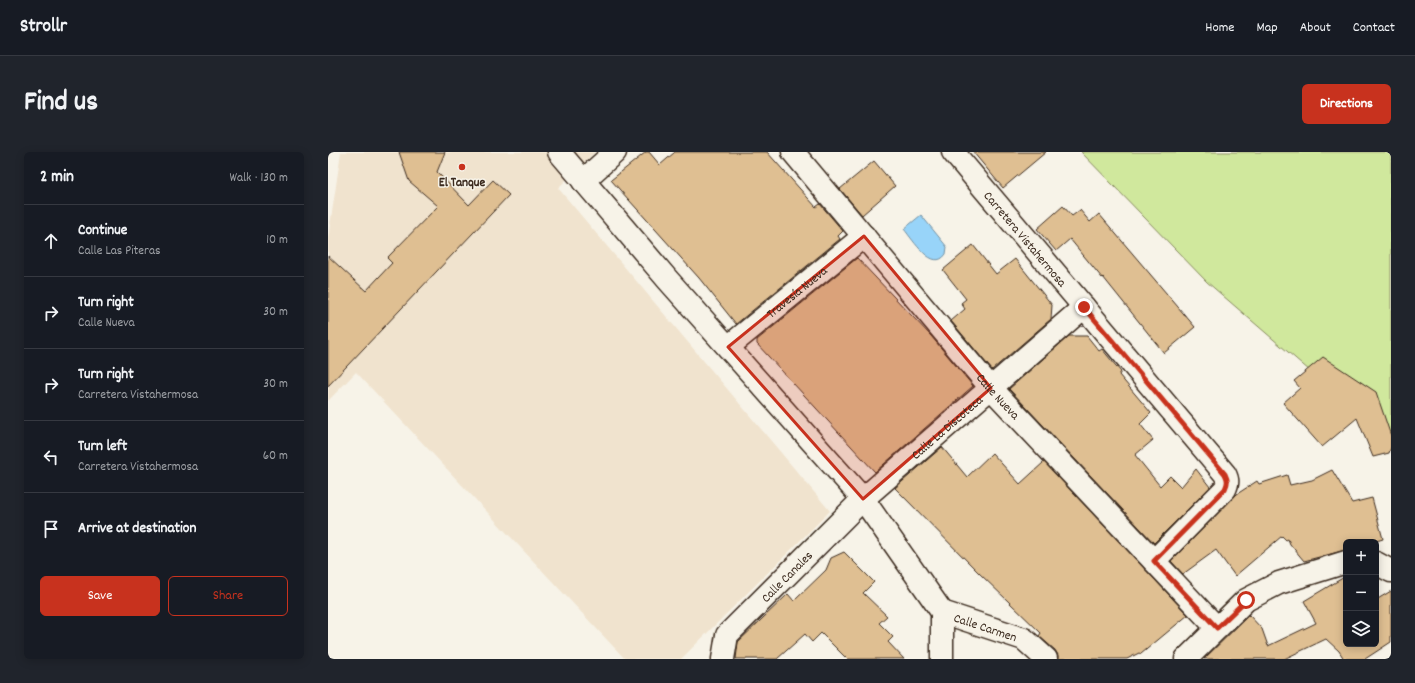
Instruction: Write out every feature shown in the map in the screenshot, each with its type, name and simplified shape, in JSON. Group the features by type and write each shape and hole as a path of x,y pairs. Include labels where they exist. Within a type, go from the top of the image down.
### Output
{"street":[{"path":"559,152 863,500 942,612 942,659"},
{"path":"583,181 616,152"},
{"name":"Calle Nueva","path":"793,152 991,388 1217,628"},
{"name":"Carretera Vistahermosa","path":"953,152 1228,479 1228,484 1225,489 1154,561"},
{"name":"Travesía Nueva","path":"728,347 864,236"},
{"name":"Calle La Discoteca","path":"863,500 1084,307"},
{"name":"Calle Canales","path":"723,659 727,635 863,500"},
{"path":"1186,659 1246,600 1279,583 1343,563"},
{"path":"1379,565 1391,572"},
{"name":"Calle Carmen","path":"942,612 1024,639 1046,659"}],"highlighted area":[{"path":"864,236 991,388 863,499 728,347"}],"shaded area":[{"path":"341,152 595,152 558,188 830,511 681,659 625,659 356,372 328,401 328,239"}],"green space":[{"path":"1081,152 1391,152 1391,441 1207,282"}],"water":[{"path":"921,215 947,247 946,254 941,259 935,260 924,253 904,229"}],"building":[{"path":"399,152 445,152 437,172 469,205 493,180 509,195 328,386 328,256 366,291 392,263 387,258 438,206 409,181"},
{"path":"646,152 649,152 660,165 675,152 767,152 816,207 820,204 843,231 838,236 840,239 736,324 699,278 611,180"},
{"path":"973,152 1046,152 1003,188"},
{"path":"874,161 895,186 862,215 840,189"},
{"path":"1063,206 1072,216 1080,210 1090,222 1099,214 1195,327 1164,353 1103,277 1102,278 1070,239 1056,251 1037,229"},
{"path":"973,245 996,274 1015,259 1052,305 1051,319 992,370 951,321 965,309 961,303 966,299 943,270"},
{"path":"857,258 931,336 973,386 875,472 757,344 757,340"},
{"path":"1069,336 1087,336 1099,351 1102,349 1121,372 1119,375 1151,413 1140,424 1153,440 1135,455 1160,486 1170,476 1181,487 1196,469 1210,487 1154,543 1009,389"},
{"path":"1323,357 1376,392 1391,436 1391,447 1389,453 1373,457 1357,418 1322,447 1283,403 1300,388 1294,381"},
{"path":"942,447 967,477 992,453 1020,484 1044,462 1188,615 1141,654 1139,653 1127,659 1058,659 1058,655 1055,650 1039,636 1041,633 895,488"},
{"path":"1332,470 1352,503 1372,498 1383,539 1379,540 1343,539 1343,551 1304,561 1290,544 1288,539 1286,540 1282,536 1235,576 1216,550 1183,574 1171,561 1237,494 1257,481 1259,484 1287,475 1290,485 1312,480"},
{"path":"844,552 874,582 863,593 887,616 879,623 893,637 888,642 904,659 847,659 821,633 812,642 805,634 777,659 736,659 738,642 788,594 794,601 826,570 831,558"},
{"path":"1343,578 1343,647 1379,647 1379,598 1391,591 1391,642 1365,659 1344,659 1339,651 1326,639 1284,659 1204,659 1249,615 1262,629 1268,646 1316,623 1304,601"}],"place":[{"name":"El Tanque","path":"462,167"}],"route":[{"path":"1084,307 1228,479 1228,484 1225,489 1154,561 1217,628 1246,600"}]}
